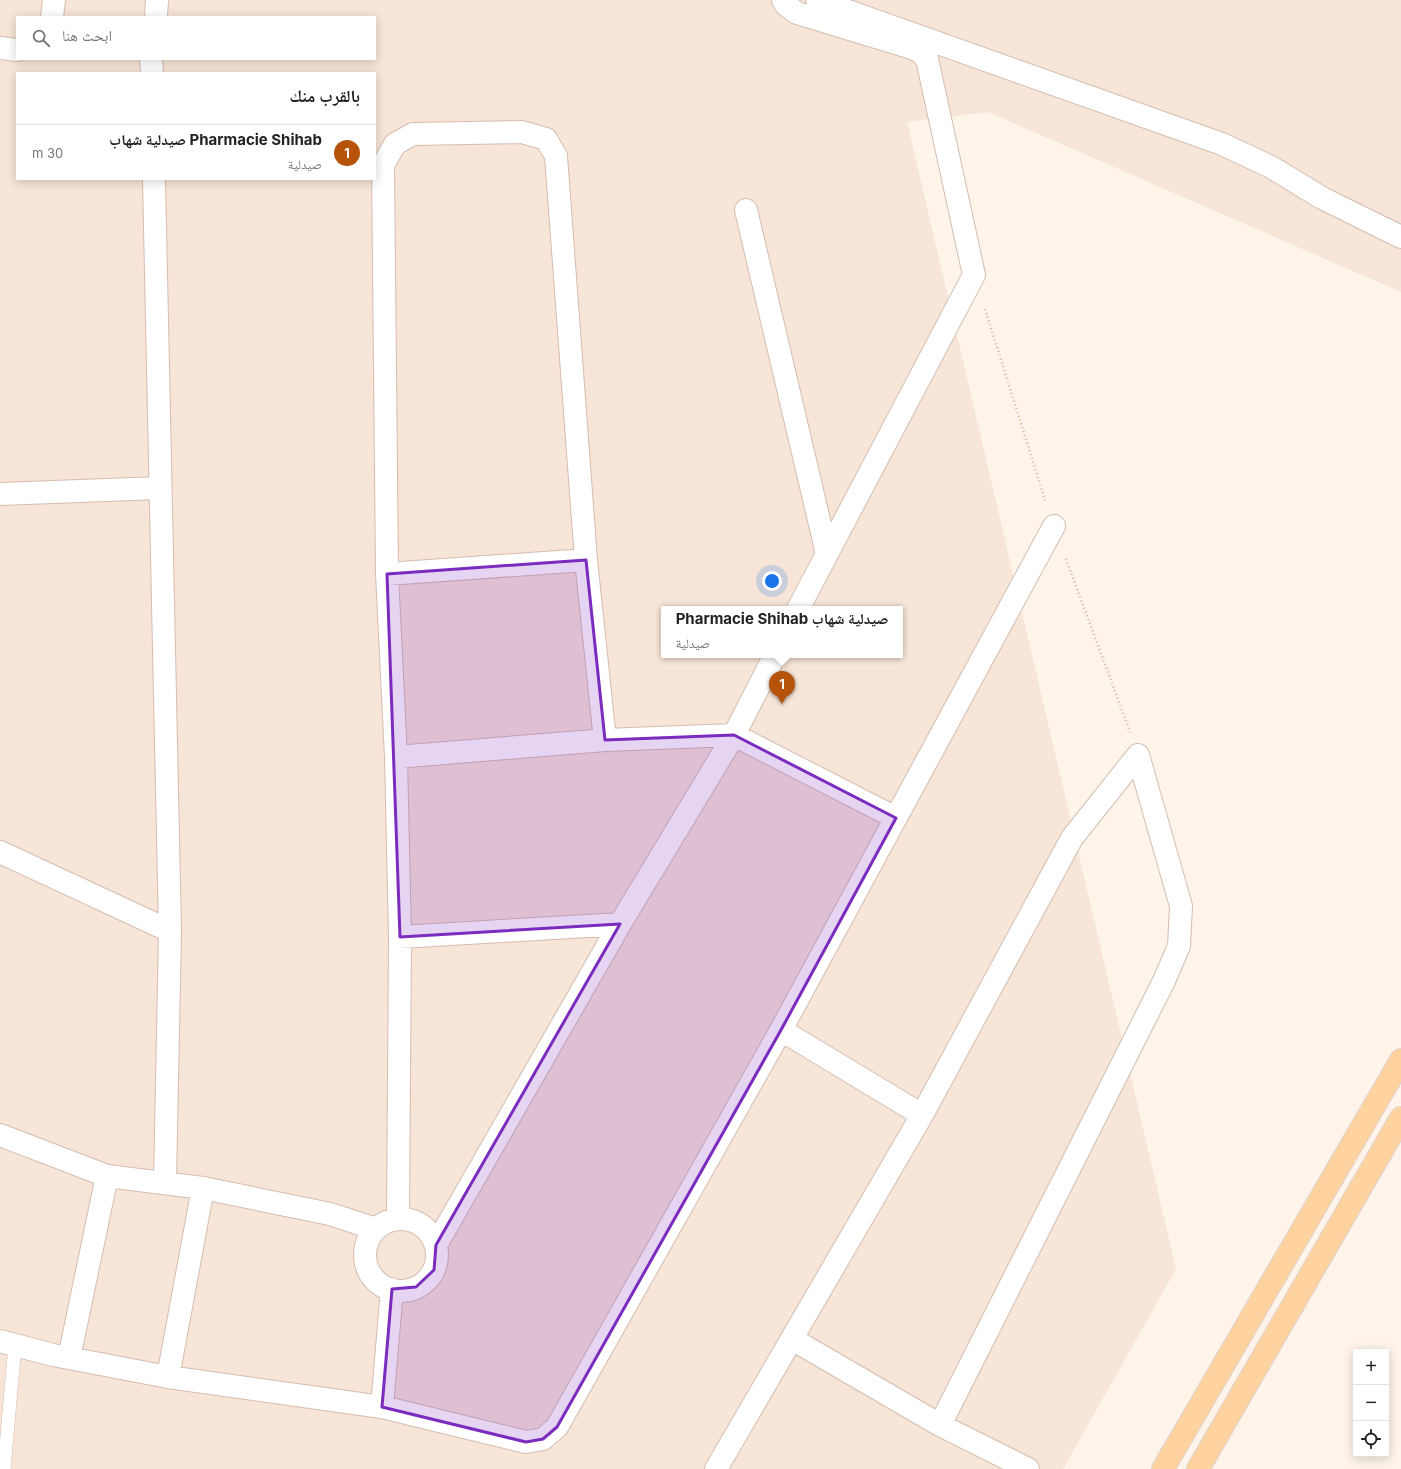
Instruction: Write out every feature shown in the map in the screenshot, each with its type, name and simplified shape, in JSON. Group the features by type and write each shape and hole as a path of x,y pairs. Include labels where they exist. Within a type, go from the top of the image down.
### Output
{"main road":[{"path":"1163,1469 1401,1060"},
{"path":"1198,1469 1401,1118"}],"street":[{"path":"52,16 54,0"},
{"path":"156,16 157,0"},
{"path":"783,0 786,6 797,13 912,48 920,52 927,59 974,274 800,606"},
{"path":"817,0 1222,144 1271,167 1322,198 1401,237"},
{"path":"0,48 16,50"},
{"path":"151,60 152,72"},
{"path":"398,1219 400,937 396,757 387,574 383,166 395,144 413,134 522,132 546,139 556,156 586,560 605,740"},
{"path":"154,180 170,931 165,1183"},
{"path":"746,210 827,554"},
{"path":"0,494 160,488"},
{"path":"8,1343 69,1358 168,1377 382,1407 526,1442 543,1439 558,1427 781,1030 1054,526"},
{"path":"387,574 586,560"},
{"path":"436,1245 620,924 734,735 773,658"},
{"path":"396,757 605,740 734,735 896,818"},
{"path":"716,1469 922,1115 1072,838 1138,755"},
{"path":"940,1425 1160,988 1179,946 1181,906 1138,755"},
{"path":"0,852 170,931"},
{"path":"400,937 620,924"},
{"path":"781,1030 922,1115"},
{"path":"0,1135 107,1176 203,1188 330,1214 376,1229"},
{"path":"69,1358 107,1176"},
{"path":"168,1377 203,1188"},
{"path":"398,1219 410,1220 421,1225 430,1234 436,1245 437,1257 434,1270 426,1280 416,1287 404,1290 392,1289 380,1284 372,1276 366,1264 365,1252 368,1240 376,1229 386,1222 398,1219"},
{"path":"382,1407 392,1289"},
{"path":"792,1339 940,1425 1028,1469"}],"lane":[{"path":"4,1469 8,1343"}],"path":[{"path":"974,274 1054,526 1138,755"}],"highlighted area":[{"path":"586,560 605,740 734,735 896,818 781,1030 557,1427 543,1439 526,1442 382,1407 392,1289 416,1287 434,1270 436,1245 620,924 400,937 387,574"}],"shaded area":[{"path":"0,0 1401,0 1401,292 988,112 907,122 1176,1269 1063,1469 0,1469"}],"place":[{"name":"Pharmacie Shihab صيدلية شهاب","path":"782,704"}]}
